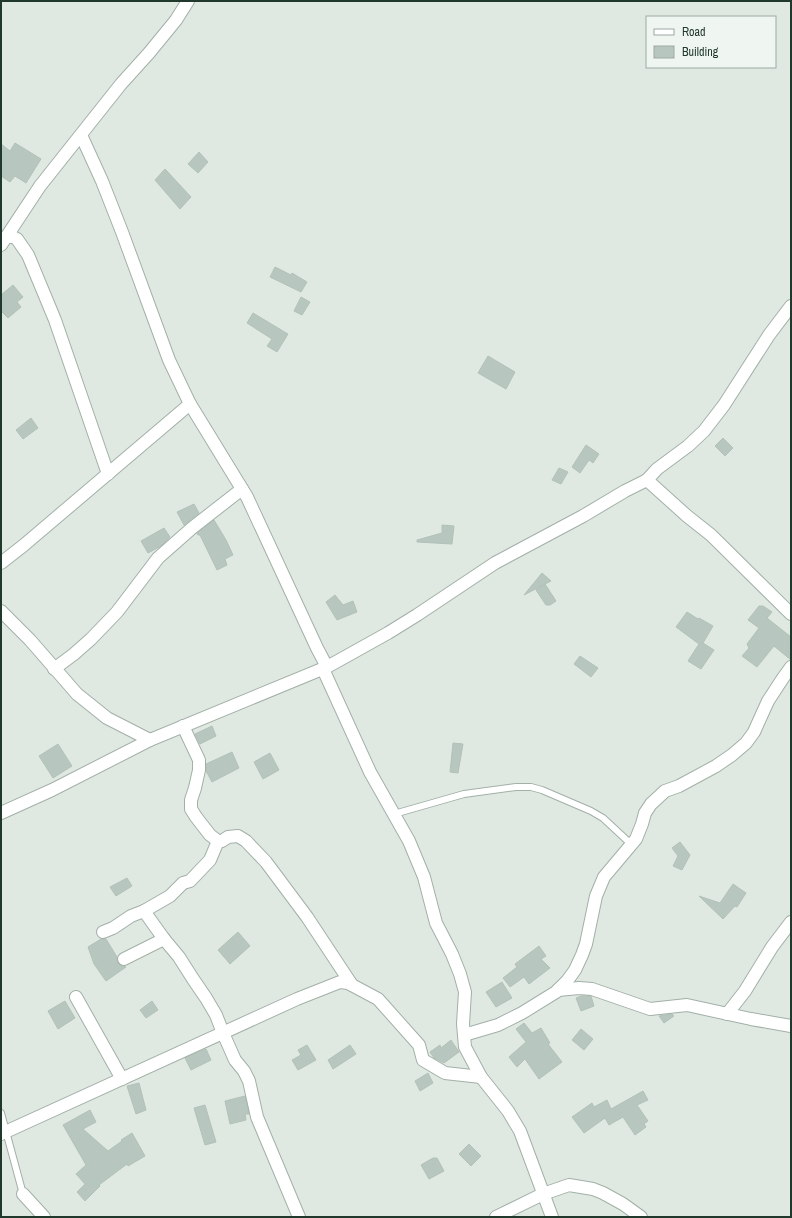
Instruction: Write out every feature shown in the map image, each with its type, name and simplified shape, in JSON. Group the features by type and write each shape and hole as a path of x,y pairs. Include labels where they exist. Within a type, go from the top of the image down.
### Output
{"street":[{"path":"4,241 40,186 120,84 149,53 176,20 188,1"},
{"path":"81,135 102,181 169,360 190,404 247,497 317,648 370,772 409,841 424,876 436,923 452,954 465,992 463,1024 465,1047 481,1077 508,1111 520,1131 552,1217"},
{"path":"4,241 13,237 17,239 28,255 55,320 108,474"},
{"path":"1,813 52,790 150,740 325,668 417,615 494,563 647,480 657,469 688,446 704,431 724,405 768,335 791,306"},
{"path":"1,563 190,404"},
{"path":"647,480 711,536 791,614"},
{"path":"54,668 74,654 91,639 117,612 158,558 192,528 242,489"},
{"path":"1,611 30,640 77,694 107,718 150,740"},
{"path":"464,1035 498,1025 522,1013 558,990 567,981 575,970 582,956 596,896 604,877 636,839 651,804 666,791 679,786 716,766 746,743 754,732 768,701 791,667"},
{"path":"183,726 199,760 196,788 191,800 191,809 196,817 210,835 218,841 222,841 228,837 238,836 246,841 266,862 307,916 352,985"},
{"path":"103,932 113,928 131,916 144,911 170,896 183,883 190,881 210,860 218,841"},
{"path":"144,911 179,957 216,1015 235,1060 244,1071 249,1081 257,1117 299,1217"},
{"path":"727,1014 745,991 772,947 791,922"},
{"path":"124,959 164,939"},
{"path":"4,1132 314,992 340,982 348,983 378,999 419,1045 423,1060 445,1073 481,1077"},
{"path":"558,990 579,988 592,990 650,1009 687,1005 791,1026"},
{"path":"76,997 122,1079"},
{"path":"496,1217 543,1194 569,1185 593,1189 623,1204 641,1217"},
{"path":"23,1194 44,1217"}],"lane":[{"path":"394,814 464,794 531,787 542,790 592,811 603,818 631,844"},
{"path":"1,1113 4,1132 23,1194"}],"building":[{"path":"15,143 41,159 26,183 15,176 10,182 1,176 1,144 10,151"},
{"path":"199,152 208,162 198,173 188,164"},
{"path":"165,169 191,197 180,209 155,180"},
{"path":"275,267 291,275 292,273 307,282 301,292 270,277"},
{"path":"13,285 23,297 17,302 21,307 8,318 1,311 1,295"},
{"path":"301,297 310,302 302,315 294,311"},
{"path":"253,313 288,334 277,352 267,346 272,339 247,323"},
{"path":"488,356 515,372 506,389 478,373"},
{"path":"31,418 38,428 23,439 16,430"},
{"path":"723,438 733,448 725,456 715,446"},
{"path":"586,445 599,454 593,463 589,460 580,473 572,467"},
{"path":"559,468 568,472 561,484 552,480"},
{"path":"194,504 199,513 184,525 177,512"},
{"path":"214,520 233,555 225,559 227,565 217,570 200,535 197,533"},
{"path":"442,525 454,526 452,544 417,542 417,540 442,533"},
{"path":"164,528 170,537 161,546 148,553 141,541"},
{"path":"542,573 551,581 524,595"},
{"path":"545,584 556,601 550,605 546,605 536,590"},
{"path":"335,595 343,605 353,601 357,612 337,620 326,602"},
{"path":"759,606 763,606 772,612 767,618 791,637 791,660 774,646 757,667 742,656 749,648 747,644 759,628 748,620"},
{"path":"687,612 713,626 703,643 714,650 701,669 688,661 699,644 676,627"},
{"path":"580,656 598,668 591,677 574,664"},
{"path":"212,726 216,736 200,744 195,734"},
{"path":"453,743 463,744 458,773 450,772"},
{"path":"58,744 72,766 53,778 39,756"},
{"path":"232,752 239,768 212,782 206,771 206,764"},
{"path":"270,753 279,770 263,779 254,762"},
{"path":"680,842 690,855 682,870 673,866 678,856 672,848"},
{"path":"127,878 132,886 116,896 110,887"},
{"path":"733,884 746,893 737,907 735,906 723,919 699,896 720,903"},
{"path":"238,932 250,946 230,964 218,950"},
{"path":"101,939 106,939 117,957 118,963 126,967 106,981 94,964 88,947"},
{"path":"539,946 546,956 541,959 550,968 529,984 524,977 510,987 503,978 517,967 515,964"},
{"path":"502,982 512,998 496,1007 486,992"},
{"path":"581,996 591,996 594,1006 581,1011 576,998"},
{"path":"65,1001 75,1018 58,1029 48,1011"},
{"path":"152,1001 158,1010 146,1018 140,1010"},
{"path":"672,1014 674,1016 664,1023 659,1016"},
{"path":"524,1023 532,1033 541,1028 550,1043 548,1044 562,1062 539,1079 525,1059 517,1067 509,1057 526,1042 516,1029"},
{"path":"581,1029 593,1039 584,1050 572,1040"},
{"path":"451,1040 459,1052 444,1063 434,1058 430,1052 440,1045 441,1048"},
{"path":"307,1045 316,1060 298,1070 292,1060 301,1055 298,1050"},
{"path":"350,1045 356,1054 333,1069 328,1060"},
{"path":"206,1049 211,1060 191,1070 185,1058"},
{"path":"428,1073 433,1083 420,1091 415,1081"},
{"path":"139,1083 146,1110 136,1114 127,1086"},
{"path":"643,1091 648,1100 637,1105 648,1121 644,1124 646,1127 635,1135 623,1117 609,1125 605,1118 584,1133 572,1117 592,1103 594,1107 607,1100 611,1109"},
{"path":"245,1096 249,1114 245,1114 246,1120 230,1124 225,1101"},
{"path":"205,1105 216,1142 205,1145 194,1108"},
{"path":"90,1110 96,1122 83,1129 108,1151 132,1133 145,1156 128,1166 127,1164 99,1185 100,1186 85,1201 77,1192 85,1184 76,1174 86,1165 63,1125"},
{"path":"469,1144 481,1156 471,1166 459,1154"},
{"path":"433,1158 437,1158 444,1171 429,1179 421,1165"}]}
